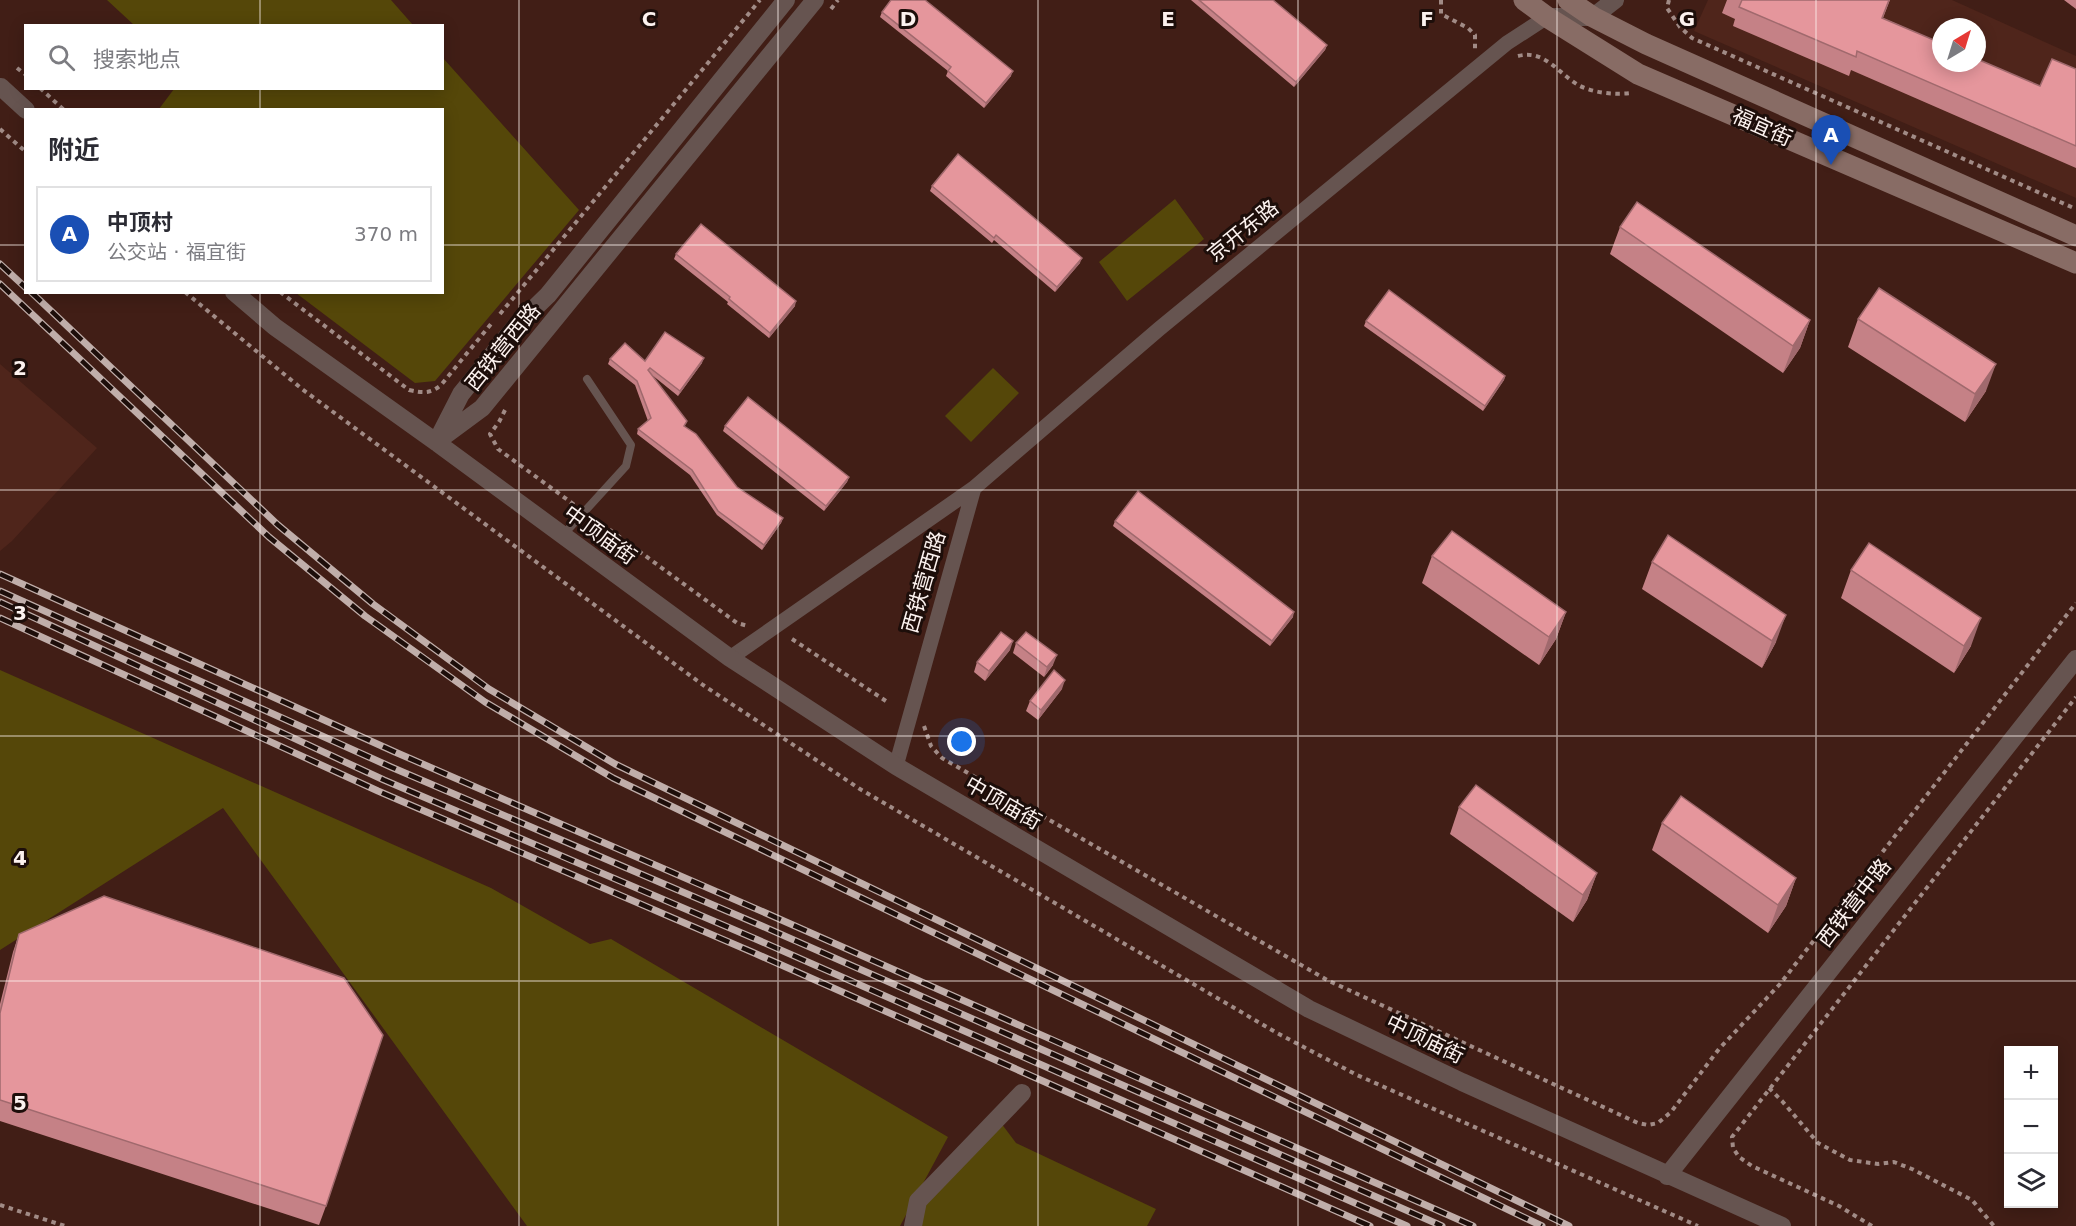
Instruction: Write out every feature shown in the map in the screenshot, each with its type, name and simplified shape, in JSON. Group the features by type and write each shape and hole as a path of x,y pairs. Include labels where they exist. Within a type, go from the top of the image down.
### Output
{"main road":[{"name":"福宜街","path":"1524,0 1638,74 2076,263"},
{"name":"福宜街","path":"1566,0 1593,17 1656,49 2076,236"}],"street":[{"name":"西铁营西路","path":"436,442 461,394 515,327 548,295 786,0"},
{"name":"京开东路","path":"974,489 1158,329 1507,43 1547,17 1566,0"},
{"path":"1547,17 1593,17 1615,0"},
{"name":"西铁营西路","path":"436,442 482,408 823,5"},
{"path":"1,87 24,108"},
{"name":"中顶庙街","path":"236,294 275,327 730,658 896,766 1309,1009 1462,1082 1782,1226"},
{"name":"西铁营西路","path":"730,658 974,489"},
{"name":"西铁营西路","path":"896,766 974,489"},
{"name":"西铁营中路","path":"1667,1176 2076,659"},
{"path":"913,1226 918,1201 1022,1093"}],"lane":[{"path":"563,536 626,466 631,445 587,379"}],"path":[{"path":"283,294 409,390 432,392 449,376 760,0"},
{"path":"823,5 838,0"},
{"path":"1441,0 1441,14 1468,28 1475,35 1473,56"},
{"path":"1669,0 1667,8 1680,27 1692,38 2076,208"},
{"path":"1516,57 1538,56 1580,86 1614,95 1634,93"},
{"path":"17,68 24,73"},
{"path":"42,90 62,108"},
{"path":"0,129 24,150"},
{"path":"506,407 500,422 490,434 498,449 737,622 748,626 758,624"},
{"path":"924,724 931,746 942,758 1327,980 1628,1118 1648,1125 1658,1123 1671,1112 1719,1049 1780,984 2076,603"},
{"path":"792,639 889,703"},
{"path":"1872,1226 1839,1206 1752,1166 1739,1157 1733,1148 1732,1137 2076,697"},
{"path":"1769,1088 1818,1143 1850,1160 1878,1164 1894,1162 1912,1169 1972,1200 1994,1226"},
{"path":"0,1205 65,1226"}],"shaded area":[{"path":"107,0 391,0 412,24 133,24"},
{"path":"1708,0 1952,0 2076,56 2076,198 1694,31"},
{"path":"444,59 579,210 435,381 415,383 297,294 444,294 444,108 160,108 173,90 444,90"},
{"path":"1175,199 1204,239 1127,301 1099,262"},
{"path":"0,364 97,448 12,541 0,551"},
{"path":"993,368 1019,393 971,442 945,416"},
{"path":"0,670 491,888 590,944 611,939 948,1137 900,1226 527,1226 223,808 0,950"},
{"path":"1001,1123 1016,1143 1156,1209 1147,1226 919,1226 925,1202"}],"building":[{"path":"891,0 925,0 1013,71 986,103 948,71 951,67 882,12"},
{"path":"1199,0 1273,0 1327,45 1296,82"},
{"path":"1742,0 1889,0 1882,18 1932,39 1932,72 1986,72 1986,63 2040,86 2052,59 2076,69 2076,146 1857,51 1856,57 1739,7"},
{"path":"958,154 1082,258 1057,287 996,235 994,238 932,186"},
{"path":"1637,202 1810,320 1793,346 1620,227"},
{"path":"701,224 796,301 770,333 729,299 730,297 676,254"},
{"path":"1879,288 1996,364 1975,394 1858,319"},
{"path":"1389,290 1505,376 1485,406 1366,321"},
{"path":"665,332 704,358 680,391 650,368 648,370 687,421 684,426 696,434 737,487 783,518 764,545 718,511 692,470 638,429 651,418 637,381 610,359 625,343 645,361"},
{"path":"748,397 849,477 826,506 725,426"},
{"path":"1138,491 1294,612 1272,641 1115,521"},
{"path":"1452,531 1566,612 1549,637 1432,556"},
{"path":"1668,535 1786,615 1772,641 1652,562"},
{"path":"1869,543 1981,618 1964,646 1851,570"},
{"path":"1001,632 1013,641 989,671 977,662"},
{"path":"1026,632 1057,655 1047,667 1016,643"},
{"path":"1054,670 1065,680 1041,710 1030,701"},
{"path":"1476,785 1597,873 1583,895 1459,807"},
{"path":"1681,796 1796,878 1778,905 1662,823"},
{"path":"104,896 344,978 383,1035 326,1206 0,1100 0,1013 19,934"}],"railway":[{"path":"0,264 24,286"},
{"path":"0,284 269,537 365,616 485,702 613,778 1542,1226"},
{"path":"33,294 278,525 373,604 489,689 615,764 1569,1226"},
{"path":"0,574 395,752 768,914 1473,1226"},
{"path":"0,591 391,767 762,926 1442,1226"},
{"path":"0,602 384,780 758,940 1407,1226"},
{"path":"0,618 378,791 752,952 1370,1226"}],"place":[{"name":"中顶村","path":"1831,165"}]}
